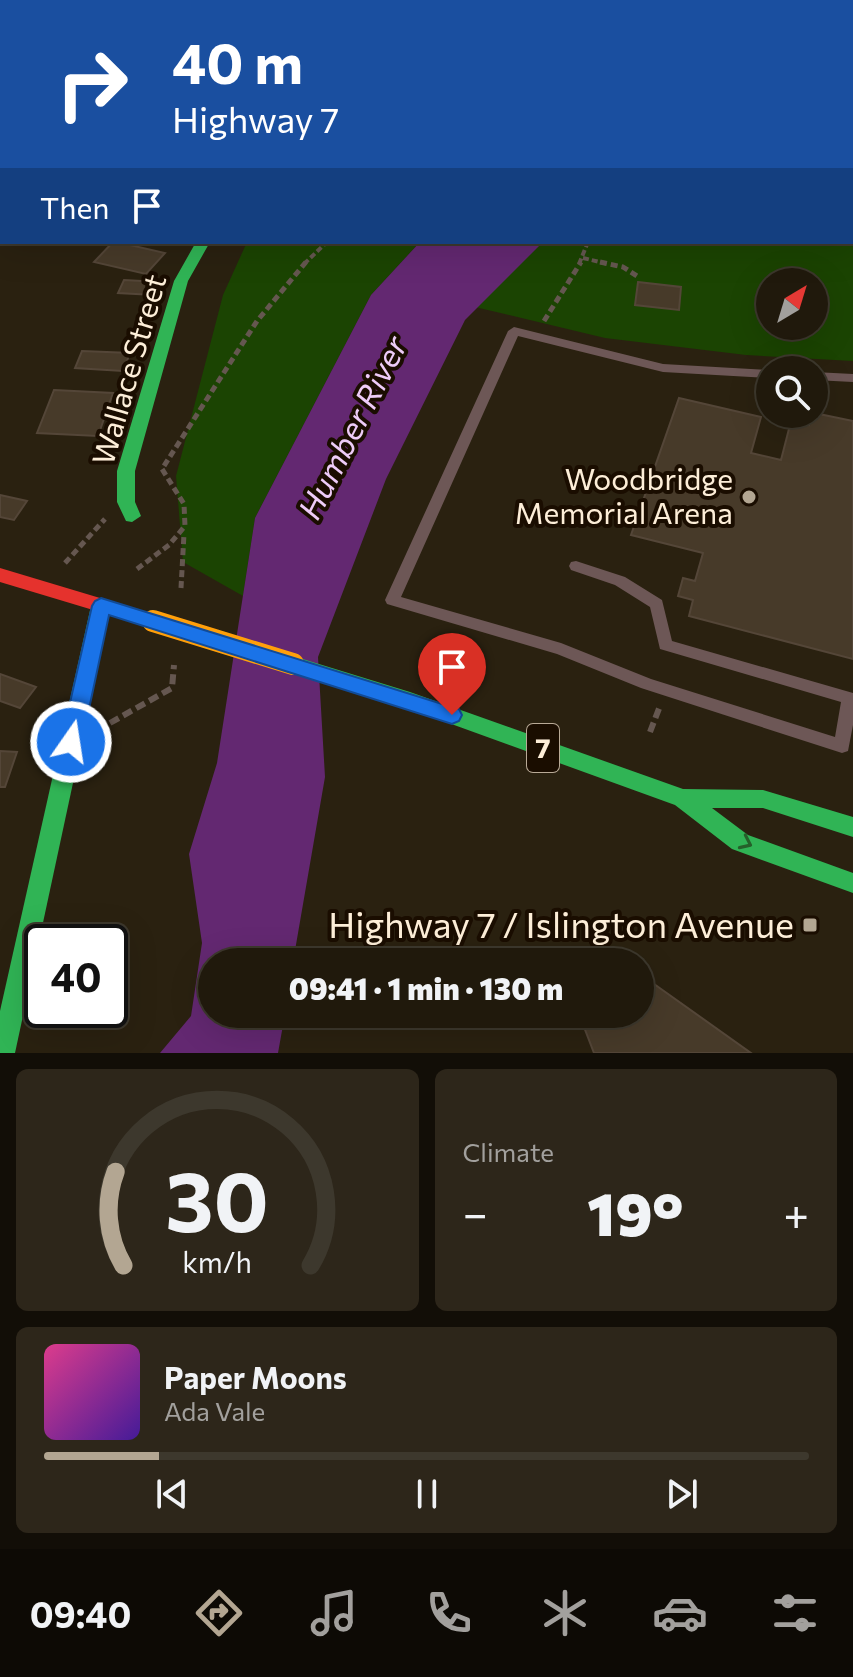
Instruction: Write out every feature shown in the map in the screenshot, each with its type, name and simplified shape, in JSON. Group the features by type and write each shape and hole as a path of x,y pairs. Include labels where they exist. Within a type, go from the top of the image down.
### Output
{"main road":[{"name":"Wallace Street","path":"129,509 126,471 181,281 202,244"},
{"name":"7","path":"0,575 403,698 683,798 740,842 853,883"},
{"path":"3,1053 101,606"},
{"name":"7","path":"683,798 763,799 853,827"}],"lane":[{"path":"576,566 620,581 657,604 665,645 849,698 842,746 666,690 561,649 392,600 514,331 663,368 756,373"},
{"path":"828,377 853,378"}],"path":[{"path":"137,569 184,533 188,520 183,497 162,469 193,426 227,365 282,290 325,244"},
{"path":"543,323 583,258 587,244"},
{"path":"583,258 615,264 640,278"},
{"path":"65,563 95,527 129,509"},
{"path":"650,732 666,690"}],"green space":[{"path":"246,244 418,244 371,295 255,518 243,596 183,562 176,476 223,295"},
{"path":"541,244 853,244 853,361 828,360 828,356 746,355 605,338 475,307"}],"water":[{"name":"Humber River","path":"418,244 541,244 465,320 386,479 318,657 325,777 295,948 201,948 189,854 217,763 255,518 371,295"},
{"path":"198,970 198,1028 282,1028 278,1053 160,1053 191,1016"}],"building":[{"path":"111,244 126,244 165,253 146,274 94,262"},
{"path":"124,280 159,282 154,295 118,293"},
{"path":"638,282 681,287 679,310 635,305"},
{"path":"82,351 130,353 123,371 75,368"},
{"path":"54,390 113,393 98,436 37,433"},
{"name":"Woodbridge Memorial Arena","path":"679,398 756,416 758,428 751,453 781,460 789,428 828,428 828,416 853,421 853,659 689,616 693,600 678,596 683,578 695,581 703,553 631,535"},
{"path":"0,495 27,501 14,520 0,517"},
{"path":"0,674 36,687 20,708 0,701"},
{"path":"0,751 17,752 5,787 0,787"},
{"path":"654,984 751,1053 594,1053 584,1028 654,1028"}],"traffic: fast":[{"path":"132,516 126,502 126,471 181,281 202,244"},
{"path":"3,1053 101,606"},
{"path":"293,664 403,698 683,798 740,842 853,883"},
{"path":"683,798 763,799 853,827"}],"traffic: jam":[{"path":"0,575 153,621"}],"traffic: slow":[{"path":"153,621 293,664"}],"place":[{"name":"Woodbridge Memorial Arena","path":"749,497"},
{"name":"Highway 7 / Islington Avenue","path":"810,925"}],"route":[{"path":"71,742 101,606 452,715"}]}
